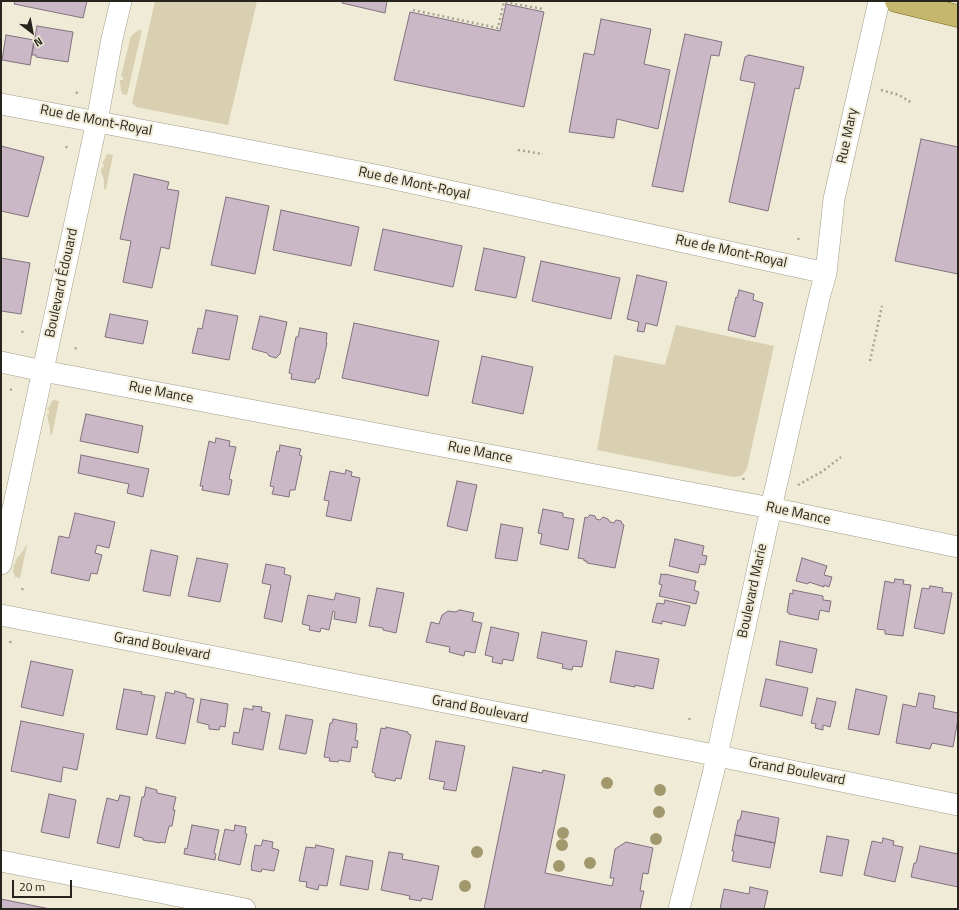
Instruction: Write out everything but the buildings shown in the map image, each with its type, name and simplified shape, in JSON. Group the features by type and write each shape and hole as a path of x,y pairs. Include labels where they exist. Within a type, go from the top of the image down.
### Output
{"main road":[{"path":"896,1 958,16"}],"street":[{"name":"Boulevard Édouard","path":"1,564 97,121 112,39 121,1"},
{"name":"Rue Mary","path":"826,273 834,199 879,1"},
{"name":"Rue de Mont-Royal","path":"1,104 97,121 385,177 826,273"},
{"name":"Boulevard Marie","path":"679,909 717,756 771,508 826,273"},
{"name":"Rue Mance","path":"1,362 771,508 958,547"},
{"name":"Grand Boulevard","path":"1,615 958,804"},
{"path":"1,861 245,909"}],"path":[{"path":"413,10 498,28 504,2 543,8"},
{"path":"881,90 898,95 912,104"},
{"path":"518,150 543,154"},
{"path":"870,361 882,306"},
{"path":"794,487 824,471 841,457"}],"shaded area":[{"path":"155,1 257,1 228,125 136,107 132,103"},
{"path":"139,30 142,30 127,95 122,94 120,80 123,80 123,77 121,76 130,38"},
{"path":"107,154 113,155 106,189 104,189 104,180 101,171 104,165 102,164"},
{"path":"676,325 774,346 747,468 741,476 733,477 597,450 614,355 665,365"},
{"path":"53,400 59,401 52,435 50,434 47,414 49,414 49,411 47,410"},
{"path":"26,545 20,578 15,577 13,571 15,561"}]}
